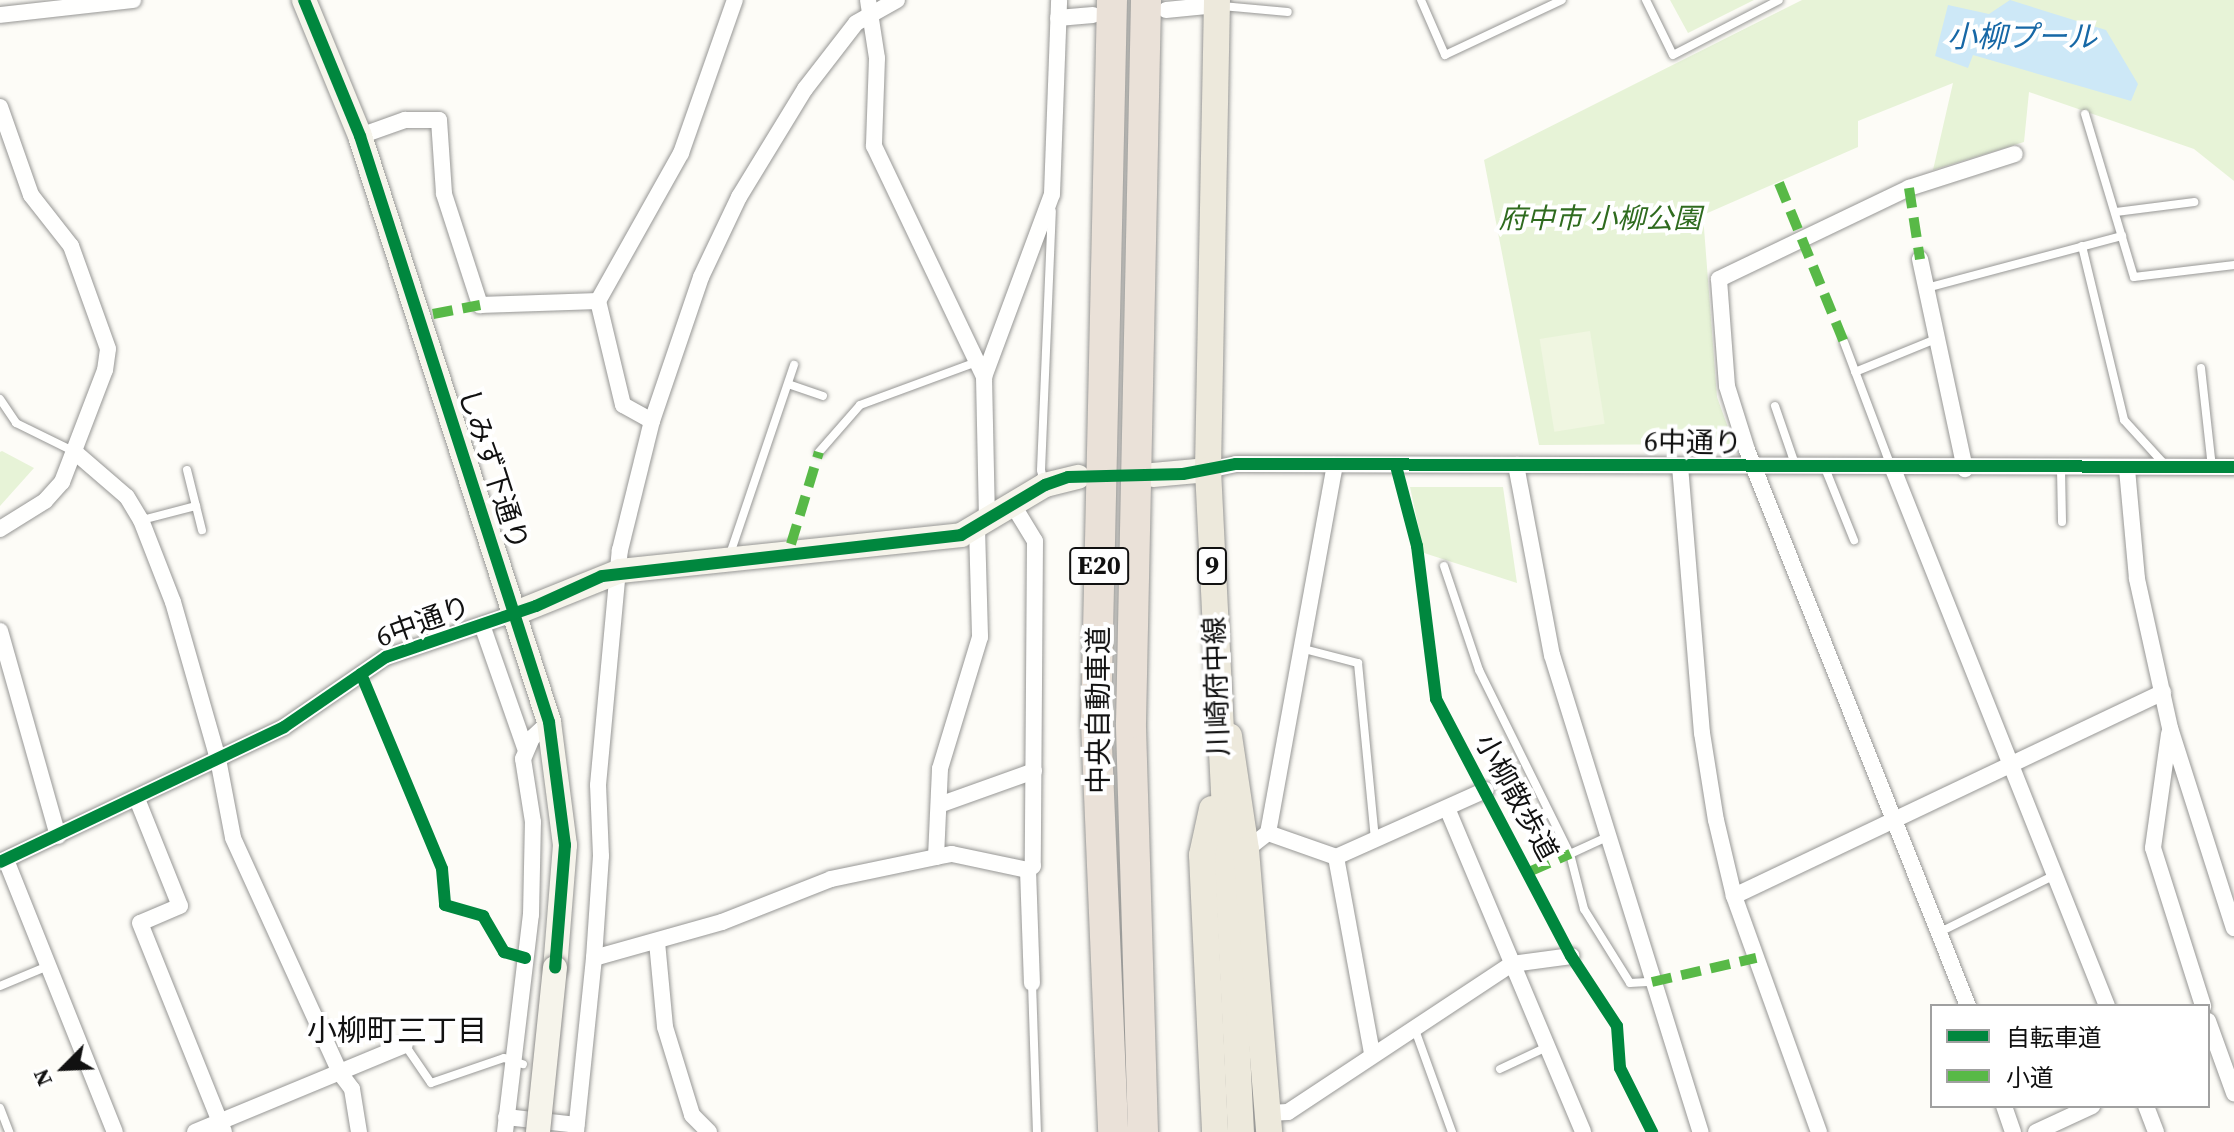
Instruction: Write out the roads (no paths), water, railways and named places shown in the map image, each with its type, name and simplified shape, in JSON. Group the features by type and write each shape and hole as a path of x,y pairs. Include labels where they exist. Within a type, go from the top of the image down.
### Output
{"highway":[{"name":"中央自動車道","path":"1143,1132 1131,723 1156,5"},
{"name":"中央自動車道","path":"1102,8 1096,722 1113,1132"}],"main road":[{"name":"川崎府中線","path":"1217,3 1208,470 1220,779 1241,1132"},
{"path":"1216,690 1237,767 1268,1122"},
{"path":"1215,1132 1202,855 1220,779"}],"street":[{"path":"0,15 133,0"},
{"name":"しみず下通り","path":"304,0 360,136 549,722 565,845 538,1132"},
{"path":"652,421 623,405 598,301 681,153 735,0"},
{"path":"482,625 525,748 533,868 518,1063 506,1125 577,1128 601,856 599,769 620,571 652,421 701,277 739,197 805,89 856,23 870,8 897,0"},
{"path":"936,857 940,769 980,637 980,370 1052,194 1059,0"},
{"path":"1156,5 1217,3"},
{"path":"870,8 877,58 874,146 980,370"},
{"path":"1058,18 1102,8"},
{"path":"0,107 31,195 71,246 108,349 76,453 45,501 0,529"},
{"path":"360,136 405,120 439,120 444,194 480,305 598,301"},
{"path":"1967,1004 1896,818 1753,467 1727,386 1719,279 1909,188 2015,154"},
{"path":"1920,259 1965,469"},
{"path":"76,453 127,497 141,520 173,602 218,759 233,838 340,1073 352,1089 359,1132"},
{"name":"6中通り","path":"1153,475 1236,464 1893,469 2234,467"},
{"path":"1246,850 1268,833 1304,649 1335,465"},
{"path":"1516,465 1552,655 1701,1132"},
{"path":"1680,466 1702,733 1734,896 1819,1132"},
{"path":"1893,469 2106,1004"},
{"path":"2127,469 2137,579 2170,728 2234,928"},
{"name":"6中通り","path":"3,861 284,727 386,657 516,613 620,571 947,537 982,524 1045,485 1078,477"},
{"path":"1013,505 1035,541 1033,866 1028,870"},
{"path":"0,631 58,836"},
{"path":"1734,896 2011,761 2163,692"},
{"path":"525,748 549,722"},
{"path":"2170,728 2153,848 2202,1004"},
{"path":"939,805 1034,771"},
{"path":"1268,833 1336,857 1486,790"},
{"path":"137,799 180,906 140,923 222,1127"},
{"path":"1447,808 1583,1132"},
{"path":"594,958 657,942 831,879 936,857 952,854 1028,870"},
{"path":"1336,857 1372,1054"},
{"path":"3,861 49,966 115,1132"},
{"path":"1028,870 1032,983"},
{"path":"657,942 665,1027 692,1115 709,1132"},
{"path":"1268,1122 1288,1112 1512,964 1571,956"},
{"path":"2210,1027 2234,1093"},
{"path":"195,1132 222,1127 405,1045"},
{"path":"2005,1108 2013,1132"},
{"path":"2036,1132 2088,1108"},
{"path":"2147,1108 2156,1132"}],"lane":[{"path":"1421,0 1445,55 1562,0"},
{"path":"1646,0 1673,55 1779,0"},
{"path":"1217,3 1288,12"},
{"path":"2085,114 2134,277 2234,265"},
{"path":"1045,485 1041,470 1052,194"},
{"path":"2116,212 2194,202"},
{"path":"1926,288 2122,236"},
{"path":"2082,246 2124,420 2168,468"},
{"path":"1855,372 1936,339"},
{"path":"1844,342 1893,469"},
{"path":"727,561 794,365"},
{"path":"2201,368 2212,467"},
{"path":"819,452 860,405 980,370"},
{"path":"788,384 823,396"},
{"path":"0,399 16,423 76,453"},
{"path":"1775,406 1796,468"},
{"path":"1825,468 1854,540"},
{"path":"2061,469 2062,522"},
{"path":"187,470 202,530"},
{"path":"141,520 196,506"},
{"path":"1444,566 1479,670 1570,854 1584,909 1630,983 1652,982"},
{"path":"1304,649 1358,663 1375,839"},
{"path":"1570,854 1607,837"},
{"path":"1940,932 2055,875"},
{"path":"0,986 49,966"},
{"path":"1032,983 1037,1132"},
{"path":"1413,1027 1452,1132"},
{"path":"405,1045 431,1083 504,1058 518,1063"},
{"path":"1500,1069 1547,1047"},
{"path":"0,1108 9,1132"}],"water":[{"name":"小柳プール","path":"2010,0 2106,30 2138,84 2131,101 1973,55 1968,68 1935,56 1948,5 1989,14"}],"district":[{"name":"小柳町三丁目","path":"397,1031"}],"park label":[{"name":"府中市 小柳公園","path":"1600,218"}]}
